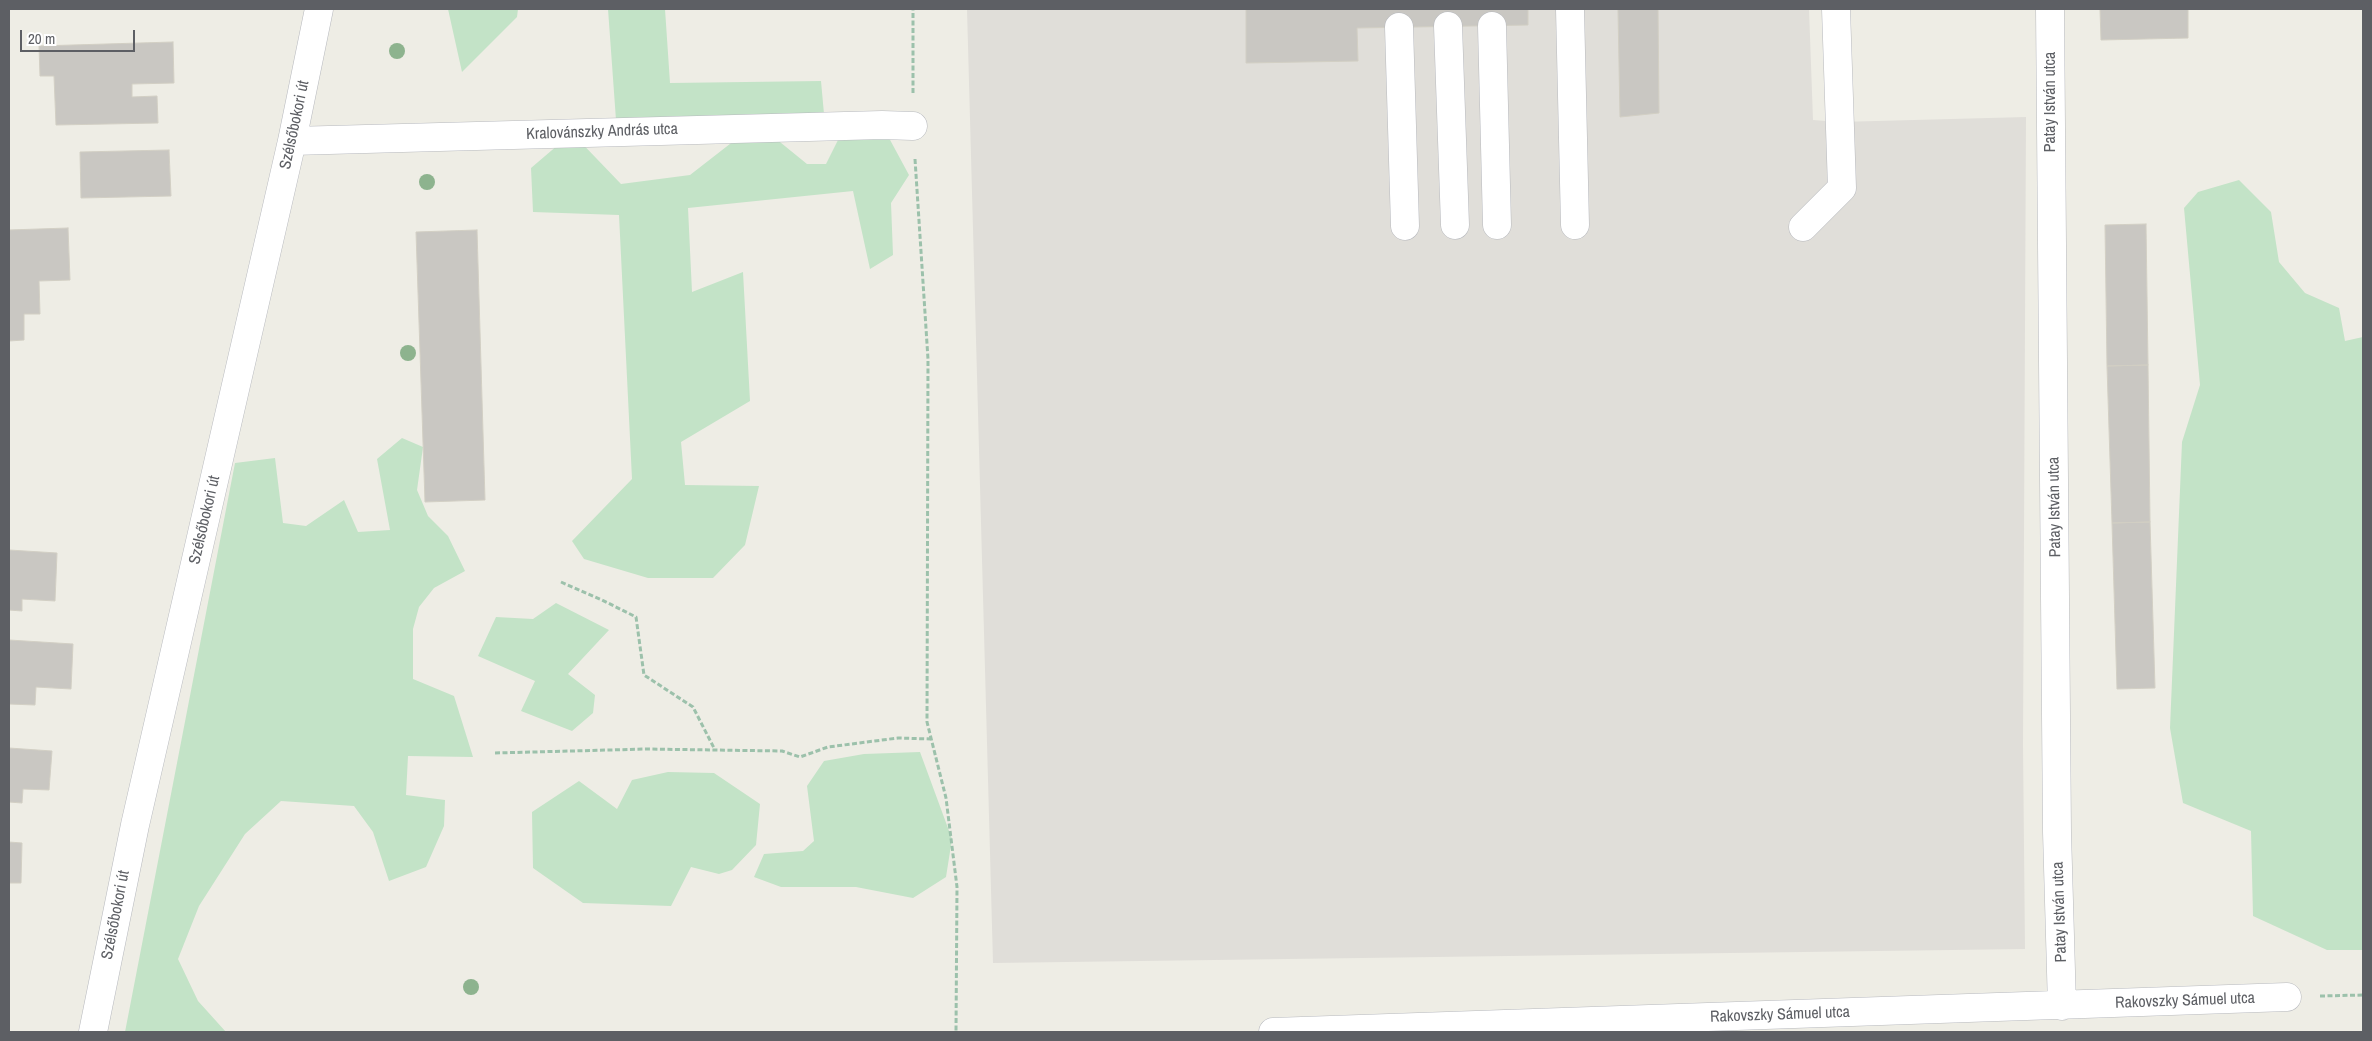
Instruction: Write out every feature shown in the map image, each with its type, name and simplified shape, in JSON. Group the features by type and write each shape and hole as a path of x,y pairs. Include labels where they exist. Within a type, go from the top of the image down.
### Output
{"street":[{"name":"Szélsőbokori út","path":"93,1032 135,825 292,141 319,9"},
{"path":"1570,9 1575,225"},
{"path":"1804,226 1842,188 1836,9"},
{"name":"Patay István utca","path":"2050,9 2058,832 2062,1006"},
{"path":"1448,26 1455,225"},
{"path":"1492,26 1497,225"},
{"path":"1399,27 1405,226"},
{"name":"Kralovánszky András utca","path":"292,141 882,125 913,126"},
{"name":"Rakovszky Sámuel utca","path":"1273,1032 2287,997"}],"path":[{"path":"913,9 913,126 928,359 927,722 946,798 957,887 956,1032"},
{"path":"560,582 602,600 636,618 644,675 693,707 715,750"},
{"path":"495,753 647,749 782,751 800,757 828,747 898,738 932,739"},
{"path":"2287,997 2363,995"}],"shaded area":[{"path":"967,9 1809,9 1813,120 1839,122 2026,117 2023,745 2025,949 993,963"}],"green space":[{"path":"448,9 518,9 517,17 462,72"},
{"path":"608,9 665,9 670,83 821,81 824,114 616,120"},
{"path":"882,125 909,175 891,203 893,255 870,269 853,191 688,208 692,292 743,272 750,401 681,442 685,485 759,486 745,545 713,578 648,578 584,559 572,541 632,479 619,215 533,212 531,168 572,133 621,184 690,175 735,140 775,138 807,164 826,164 845,126"},
{"path":"2239,180 2271,212 2279,262 2305,293 2339,308 2345,341 2363,337 2363,950 2327,950 2253,916 2251,831 2183,803 2170,728 2182,442 2200,385 2184,208 2198,192"},
{"path":"402,438 423,447 417,490 428,516 448,536 465,571 434,588 419,607 413,629 413,679 454,696 473,757 408,756 406,795 445,800 444,826 426,867 389,881 373,832 354,806 281,801 245,834 199,906 178,959 198,1001 226,1032 125,1032 235,463 275,458 283,523 306,526 344,500 358,532 390,530 377,459"},
{"path":"556,603 609,630 568,674 595,695 593,713 572,731 521,711 535,681 478,656 496,617 533,619"},
{"path":"920,752 952,839 946,877 913,898 856,887 781,887 754,877 764,854 803,851 814,841 807,786 824,761 864,754"},
{"path":"668,772 714,773 760,804 756,845 732,870 719,874 691,867 671,906 583,903 533,868 532,812 579,781 617,809 632,780"}],"building":[{"path":"1246,9 1528,9 1528,25 1357,28 1358,61 1246,63"},
{"path":"1618,9 1658,9 1659,113 1620,117"},
{"path":"2100,9 2188,9 2188,38 2101,40"},
{"path":"173,42 174,83 132,84 132,97 157,96 158,123 56,125 54,76 40,76 39,46"},
{"path":"169,150 171,196 81,198 80,152"},
{"path":"2146,224 2148,365 2107,366 2105,225"},
{"path":"68,228 70,280 39,281 40,314 24,314 24,340 9,341 9,230"},
{"path":"477,230 485,500 425,502 416,232"},
{"path":"2148,365 2150,522 2112,523 2107,366"},
{"path":"2150,522 2155,688 2117,689 2112,523"},
{"path":"9,550 57,553 55,601 22,599 22,611 9,610"},
{"path":"9,640 73,644 71,689 36,687 35,705 9,704"},
{"path":"9,748 52,751 49,790 23,789 22,803 9,802"},
{"path":"9,842 22,843 21,883 9,883"}]}
